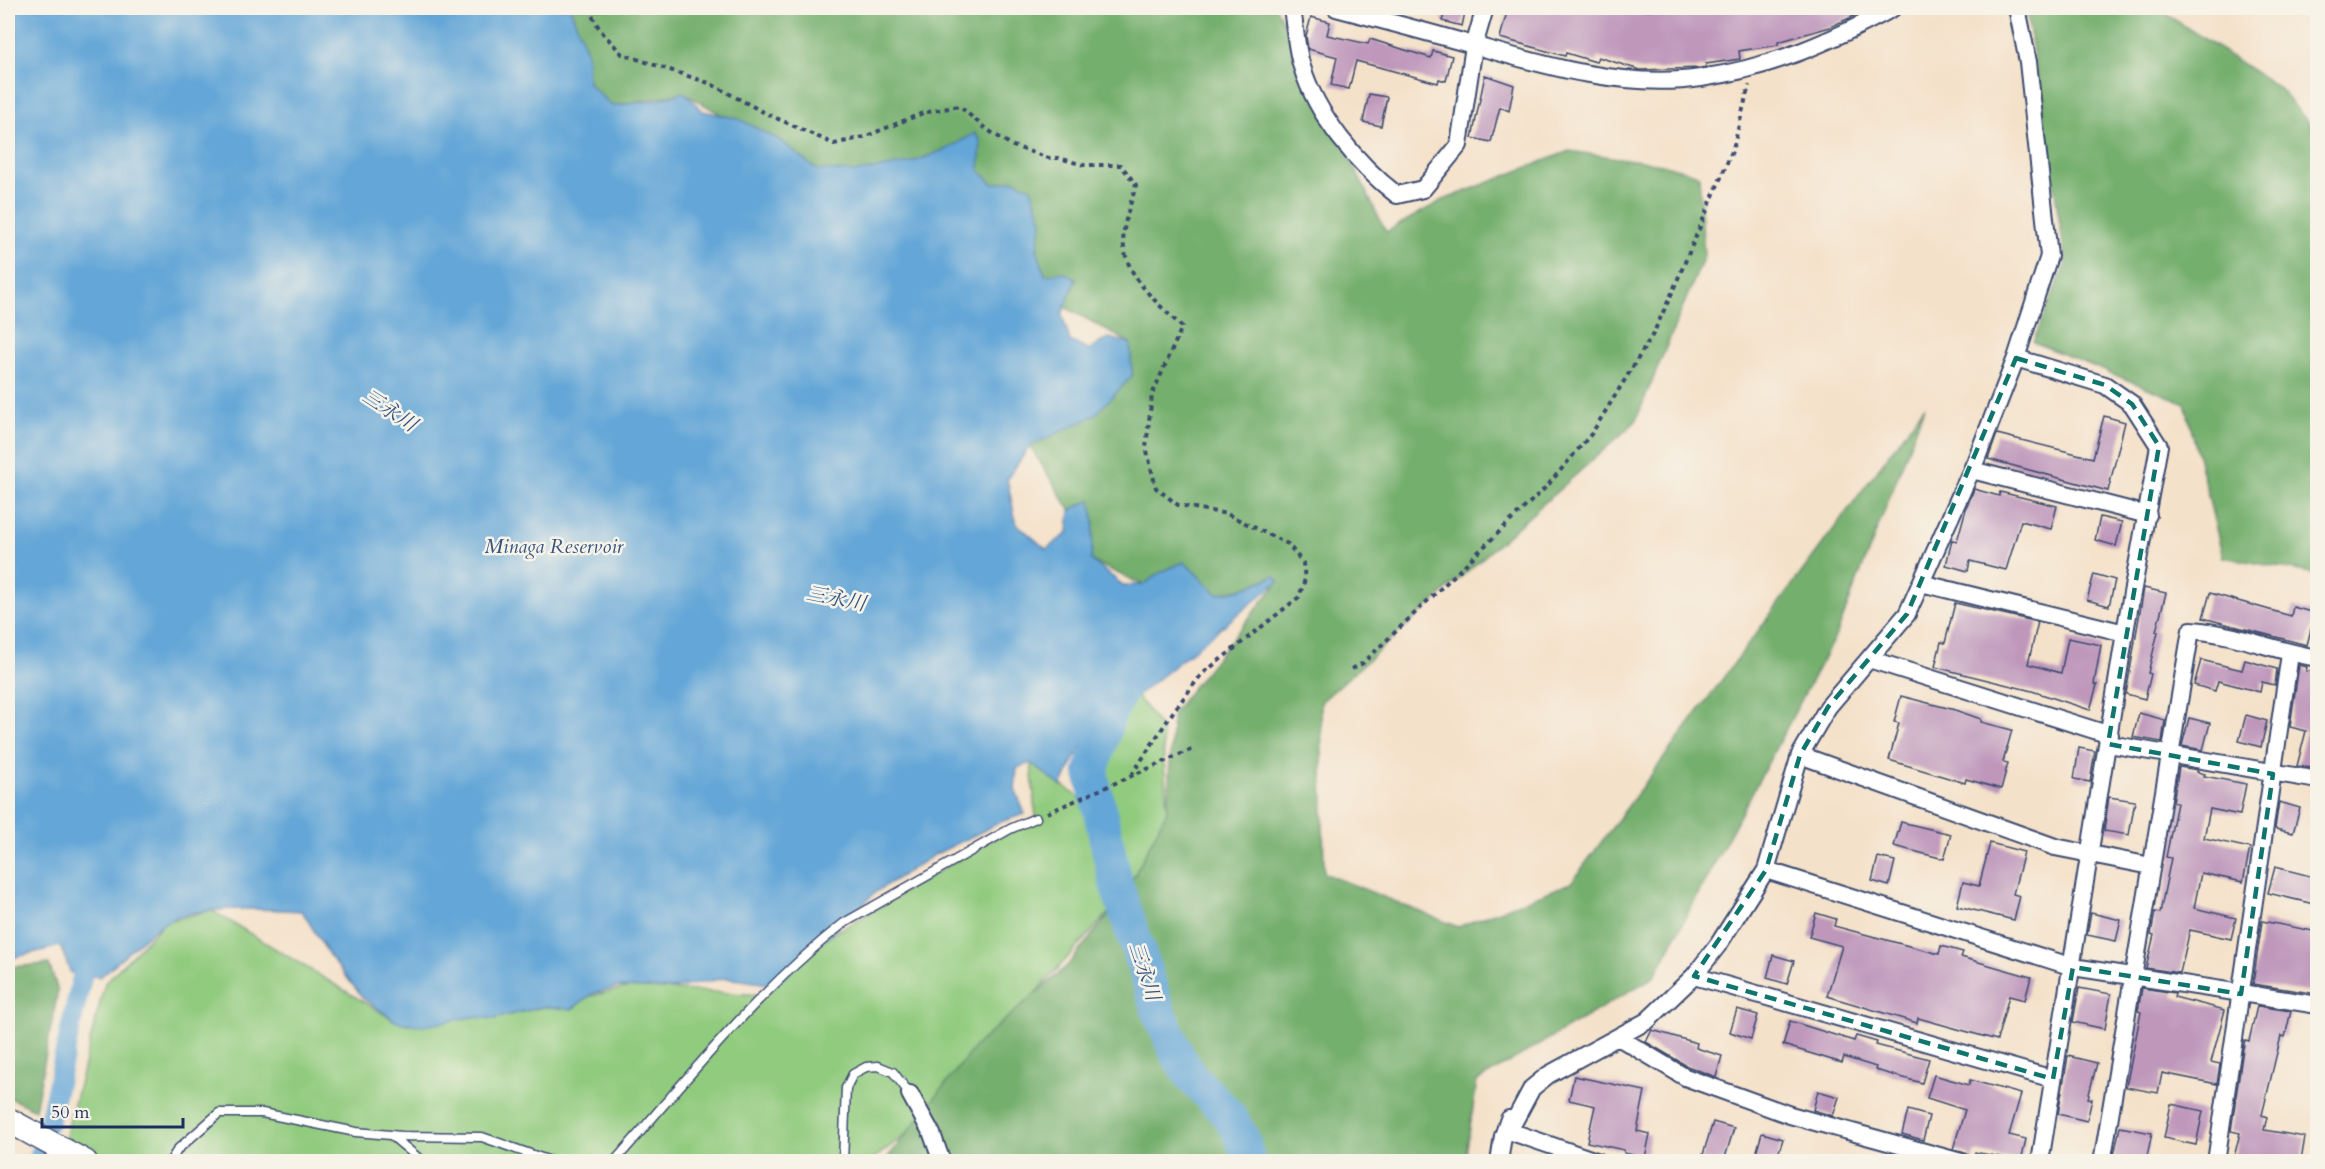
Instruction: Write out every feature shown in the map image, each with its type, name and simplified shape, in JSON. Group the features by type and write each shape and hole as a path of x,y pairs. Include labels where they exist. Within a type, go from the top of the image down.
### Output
{"main road":[{"path":"8,1120 85,1161"}],"street":[{"path":"1292,8 1302,67 1322,111 1372,175 1397,195 1423,189 1459,145 1474,46 1485,8"},
{"path":"1336,8 1521,60 1612,77 1660,81 1701,78 1789,58 1850,31 1893,8"},
{"path":"1509,1131 1532,1088 1548,1075 1647,1021 1694,976 1718,945 1766,870 1800,755 1828,707 1907,614 1972,470 2016,358 2049,256 2028,62 2017,8"},
{"path":"2016,358 2104,385 2132,404 2159,447 2125,633 2040,1161"},
{"path":"1972,470 2148,515"},
{"path":"1921,583 2125,633"},
{"path":"2106,1161 2103,1156 2191,630 2218,632 2290,654 2318,658"},
{"path":"2216,1161 2290,654"},
{"path":"1869,659 2109,740 2170,755 2318,780"},
{"path":"1800,755 2055,847 2151,866"},
{"path":"1766,870 2073,967 2318,1005"},
{"path":"1694,976 2053,1079"},
{"path":"1618,1037 1685,1077 1769,1108 1961,1161"},
{"path":"910,1094 932,1134 942,1161"},
{"path":"1499,1161 1503,1136 1510,1119 1509,1131"},
{"path":"1509,1131 1599,1161"}],"lane":[{"path":"614,1161 745,1014 820,942 844,923 1010,829 1036,818"},
{"path":"843,1161 846,1088 853,1074 866,1066 878,1066 893,1072 910,1094"},
{"path":"170,1161 178,1149 219,1113 262,1113 356,1132 482,1137 553,1161"},
{"path":"391,1135 423,1161"}],"path":[{"path":"588,8 600,30 622,54 709,83 765,113 834,144 864,137 922,113 959,106 986,129 1013,146 1049,158 1059,158 1083,165 1121,165 1136,185 1124,231 1126,258 1140,285 1182,327 1152,395 1146,447 1156,488 1178,505 1227,514 1288,544 1303,563 1305,579 1299,597 1201,675 1173,712 1131,776"},
{"path":"1352,669 1363,663 1548,485 1592,433 1653,334 1671,295 1734,149 1753,66"},
{"path":"1036,818 1195,748"}],"highlighted area":[{"path":"2016,358 2105,385 2132,404 2159,446 2108,744 2273,774 2241,994 2073,967 2053,1079 1694,976 1766,870 1800,755 1828,707 1907,614"}],"green space":[{"path":"568,8 1276,8 1386,232 1441,201 1569,151 1662,164 1699,175 1704,256 1635,422 1321,702 1324,873 1458,927 1571,883 1925,406 1837,633 1654,977 1477,1081 1465,1161 885,1161 976,1045 1067,966 1124,896 1167,811 1173,712 1278,582 1217,594 1143,585 1091,561 1091,501 1070,510 1030,446 1102,407 1132,376 1130,343 817,170 684,93 612,106 588,83"},
{"path":"2026,8 2157,8 2278,87 2317,132 2317,574 2223,557 2185,403 2033,342 2066,263"},
{"path":"1137,696 1162,729 1167,811 1124,896 906,1134 871,1161 59,1162 105,983 165,922 211,910 397,1022 522,1012 630,987 764,995 820,942 1010,829 1036,818 1031,763 1080,798"},
{"path":"49,964 58,991 35,1110 8,1097 8,967"}],"water":[{"name":"Minaga Reservoir","path":"8,8 570,8 587,51 588,83 612,106 658,100 684,92 703,111 739,119 781,141 817,170 857,172 910,163 949,148 975,133 981,142 979,170 993,184 1014,180 1031,188 1042,221 1037,249 1045,275 1063,272 1076,279 1062,315 1070,341 1088,350 1109,338 1130,343 1132,376 1094,416 1030,446 1007,479 1016,523 1046,549 1068,533 1070,510 1091,500 1094,522 1091,560 1123,585 1143,585 1161,572 1184,562 1217,594 1238,590 1275,576 1279,581 1086,737 1061,786 1031,763 1017,768 1015,789 1025,814 1003,821 934,855 877,891 776,985 725,978 671,989 618,987 592,994 572,1009 541,1007 494,1019 473,1017 423,1026 397,1022 363,998 329,955 302,911 270,909 212,910 177,917 156,929 100,977 71,973 60,946 8,959"}],"building":[{"path":"1446,8 1466,8 1462,26 1442,21"},
{"path":"1508,8 1645,8 1645,11 1669,8 1871,8 1830,27 1778,42 1778,45 1739,51 1740,59 1706,64 1706,67 1700,68 1640,70 1598,57 1596,62 1566,53 1565,56 1500,38"},
{"path":"1311,17 1330,22 1327,35 1368,44 1370,39 1431,58 1433,51 1452,56 1446,81 1439,79 1438,83 1356,61 1349,89 1331,85 1337,57 1308,49 1306,36"},
{"path":"1485,75 1514,85 1509,111 1500,107 1491,142 1472,138"},
{"path":"1369,94 1387,97 1381,126 1363,122"},
{"path":"2104,416 2125,422 2108,491 1988,459 1997,434 2093,458"},
{"path":"1974,489 1999,496 2000,492 2057,506 2051,529 2021,521 2006,570 1970,561 1968,571 1946,565 1952,540 1957,541"},
{"path":"2100,517 2122,522 2116,546 2095,540"},
{"path":"2094,574 2115,580 2109,606 2087,600"},
{"path":"2144,588 2166,593 2156,631 2158,632 2148,673 2151,674 2145,699 2126,694"},
{"path":"2210,593 2291,616 2293,607 2315,613 2307,645 2203,618"},
{"path":"1955,603 2038,622 2028,664 2061,673 2068,638 2101,645 2094,684 2097,685 2090,710 2032,691 1935,667 1941,642 1945,643"},
{"path":"2201,660 2242,670 2245,660 2277,669 2275,685 2262,682 2260,692 2218,681 2215,691 2194,685"},
{"path":"2299,665 2307,667 2306,671 2318,672 2318,769 2297,766 2306,731 2290,727"},
{"path":"1901,696 1955,710 1981,719 1981,722 2012,730 2003,762 2008,763 2001,789 1966,779 1965,783 1889,760 1899,723 1894,722"},
{"path":"2139,713 2165,720 2162,742 2133,737"},
{"path":"2246,715 2267,721 2261,747 2239,741"},
{"path":"2189,718 2210,723 2203,750 2182,746"},
{"path":"2079,748 2095,751 2090,782 2074,779"},
{"path":"2179,767 2198,770 2197,772 2205,774 2204,776 2246,784 2240,815 2210,809 2204,838 2250,848 2243,882 2201,873 2194,908 2236,918 2231,939 2190,930 2180,973 2146,968 2154,935 2151,934 2155,912 2160,913 2171,858 2166,857 2177,803 2173,802"},
{"path":"2109,797 2135,801 2129,835 2104,831"},
{"path":"2279,802 2300,808 2293,833 2275,829"},
{"path":"1901,822 1951,834 1944,859 1894,846"},
{"path":"1990,843 2024,852 2013,894 2020,896 2014,920 1957,906 1963,882 1979,886"},
{"path":"1878,857 1895,861 1889,886 1872,881"},
{"path":"2275,867 2318,878 2318,905 2268,893"},
{"path":"1816,913 1836,919 1834,926 1939,954 1941,946 1963,952 1961,957 2031,977 2025,1000 2009,996 1997,1040 1918,1018 1917,1023 1827,996 1842,946 1809,937"},
{"path":"2091,913 2121,920 2116,941 2087,935"},
{"path":"2262,921 2318,932 2318,994 2253,984"},
{"path":"1773,955 1794,961 1787,984 1767,978"},
{"path":"2079,988 2111,994 2105,1029 2073,1022"},
{"path":"2142,988 2175,993 2174,997 2225,1010 2211,1062 2220,1064 2217,1084 2162,1073 2158,1093 2126,1087 2141,1012 2138,1011"},
{"path":"2257,1006 2291,1011 2285,1037 2281,1036 2262,1115 2267,1117 2264,1130 2305,1137 2301,1161 2233,1161 2240,1133 2231,1131 2243,1049 2245,1040 2249,1041"},
{"path":"1737,1009 1758,1015 1751,1039 1730,1032"},
{"path":"1790,1021 1854,1041 1856,1036 1877,1042 1876,1045 1929,1059 1922,1083 1875,1070 1876,1067 1844,1057 1842,1063 1783,1045"},
{"path":"1652,1030 1697,1043 1696,1048 1722,1056 1716,1077 1687,1066 1646,1042"},
{"path":"2068,1056 2097,1063 2088,1098 2092,1099 2087,1121 2058,1114"},
{"path":"1934,1075 1969,1085 1970,1080 2021,1094 2009,1135 2026,1139 2021,1161 1975,1152 1972,1161 1968,1154 1953,1149 1965,1110 1927,1098"},
{"path":"1574,1076 1645,1091 1637,1131 1650,1134 1645,1158 1624,1153 1624,1150 1587,1142 1595,1106 1569,1100"},
{"path":"1818,1091 1839,1097 1833,1116 1813,1110"},
{"path":"2171,1104 2203,1111 2196,1145 2164,1138"},
{"path":"1908,1110 1929,1116 1923,1140 1902,1134"},
{"path":"1713,1122 1734,1128 1724,1161 1701,1161"},
{"path":"2120,1127 2152,1133 2146,1161 2116,1161 2114,1155"},
{"path":"1762,1133 1783,1139 1776,1161 1754,1161"}],"waterway":[{"name":"三永川","path":"1128,679 1111,709 1091,772 1116,883 1158,1010 1178,1056 1193,1079 1227,1113 1242,1137 1249,1162"},
{"path":"49,1122 83,973"},
{"path":"38,1162 39,1155"}]}
